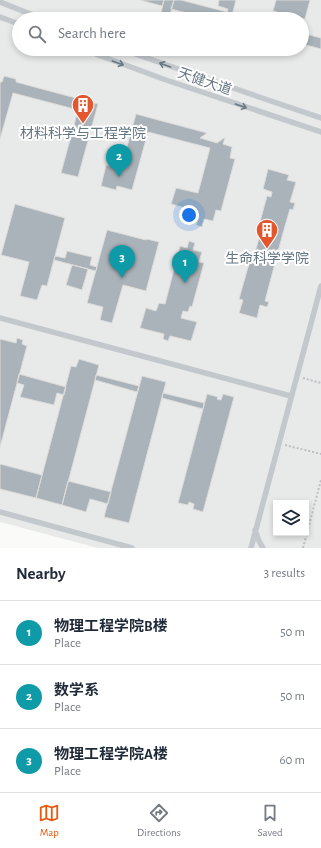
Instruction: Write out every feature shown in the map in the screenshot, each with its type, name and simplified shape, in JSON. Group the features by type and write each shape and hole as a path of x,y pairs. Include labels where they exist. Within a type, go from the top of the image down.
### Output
{"lane":[{"path":"0,1 26,12"},
{"path":"0,16 12,21"},
{"name":"天健大道","path":"101,56 166,80 321,132"},
{"name":"天健大道","path":"140,56 321,118"},
{"path":"251,548 321,286"},
{"path":"0,318 292,396"},
{"path":"0,512 132,548"},
{"path":"255,530 263,548"}],"path":[{"path":"297,376 321,383"},
{"path":"279,443 321,454"},
{"path":"303,548 321,480"}],"shaded area":[{"path":"0,0 321,0 321,548 98,548 0,522"}],"building":[{"path":"140,0 164,0 162,6"},
{"path":"164,0 174,0 171,12 161,12"},
{"path":"174,0 181,0 227,12 183,12 171,9"},
{"path":"219,0 236,0 233,12 227,12 228,9 218,6"},
{"path":"276,0 310,0 307,12 273,11"},
{"path":"309,35 321,38 321,49 309,46"},
{"name":"材料科学与工程学院","path":"4,76 16,79 16,82 98,104 78,177 61,173 78,110 13,93 0,139 0,82 2,82"},
{"path":"136,114 207,133 200,138 217,143 225,138 223,144 232,147 230,158 235,159 221,211 216,210 213,221 204,219 202,227 196,225 199,217 192,215 193,210 171,204 176,188 198,193 210,148 148,132 132,190 117,186 116,190 101,186 106,165 121,169"},
{"name":"生命科学学院","path":"268,169 289,175 287,180 296,182 290,202 295,203 293,210 290,209 265,301 269,302 267,307 260,305 257,318 239,313 243,300 239,299 250,260 253,261 260,234 257,233 267,196 271,197 272,192 263,189"},
{"path":"15,204 65,218 47,286 42,285 37,300 20,296 29,262 1,255"},
{"path":"107,230 159,242 146,291 123,285 112,323 100,320 103,307 87,303"},
{"path":"189,241 195,243 193,250 202,252 199,262 204,263 192,307 190,306 188,312 183,311 181,318 197,322 191,341 170,336 168,341 163,339 164,334 140,328 146,308 156,311 159,303 165,304 180,246 187,248"},
{"path":"67,251 92,257 90,265 97,267 96,271 54,260 55,256 65,258"},
{"path":"72,265 88,269 82,290 66,285"},
{"path":"17,338 23,340 22,344 27,346 0,447 0,339 16,343"},
{"path":"79,359 99,365 62,505 36,498 71,366 76,367"},
{"path":"19,374 66,387 64,395 57,393 54,405 20,397 24,385 17,383"},
{"path":"96,375 139,386 137,392 95,380"},
{"path":"142,376 166,382 129,523 104,517"},
{"path":"163,393 204,403 203,409 162,398"},
{"path":"207,394 218,397 217,399 221,400 223,394 234,397 203,512 193,509 194,504 189,502 188,505 178,503"},
{"path":"0,464 42,475 36,498 0,489"},
{"path":"68,481 111,492 108,504 90,499 86,512 62,505"}],"place":[{"name":"材料科学与工程学院","path":"83,124"},
{"name":"数学系","path":"119,177"},
{"name":"生命科学学院","path":"267,250"},
{"name":"物理工程学院A楼","path":"122,278"},
{"name":"物理工程学院B楼","path":"185,283"}]}
